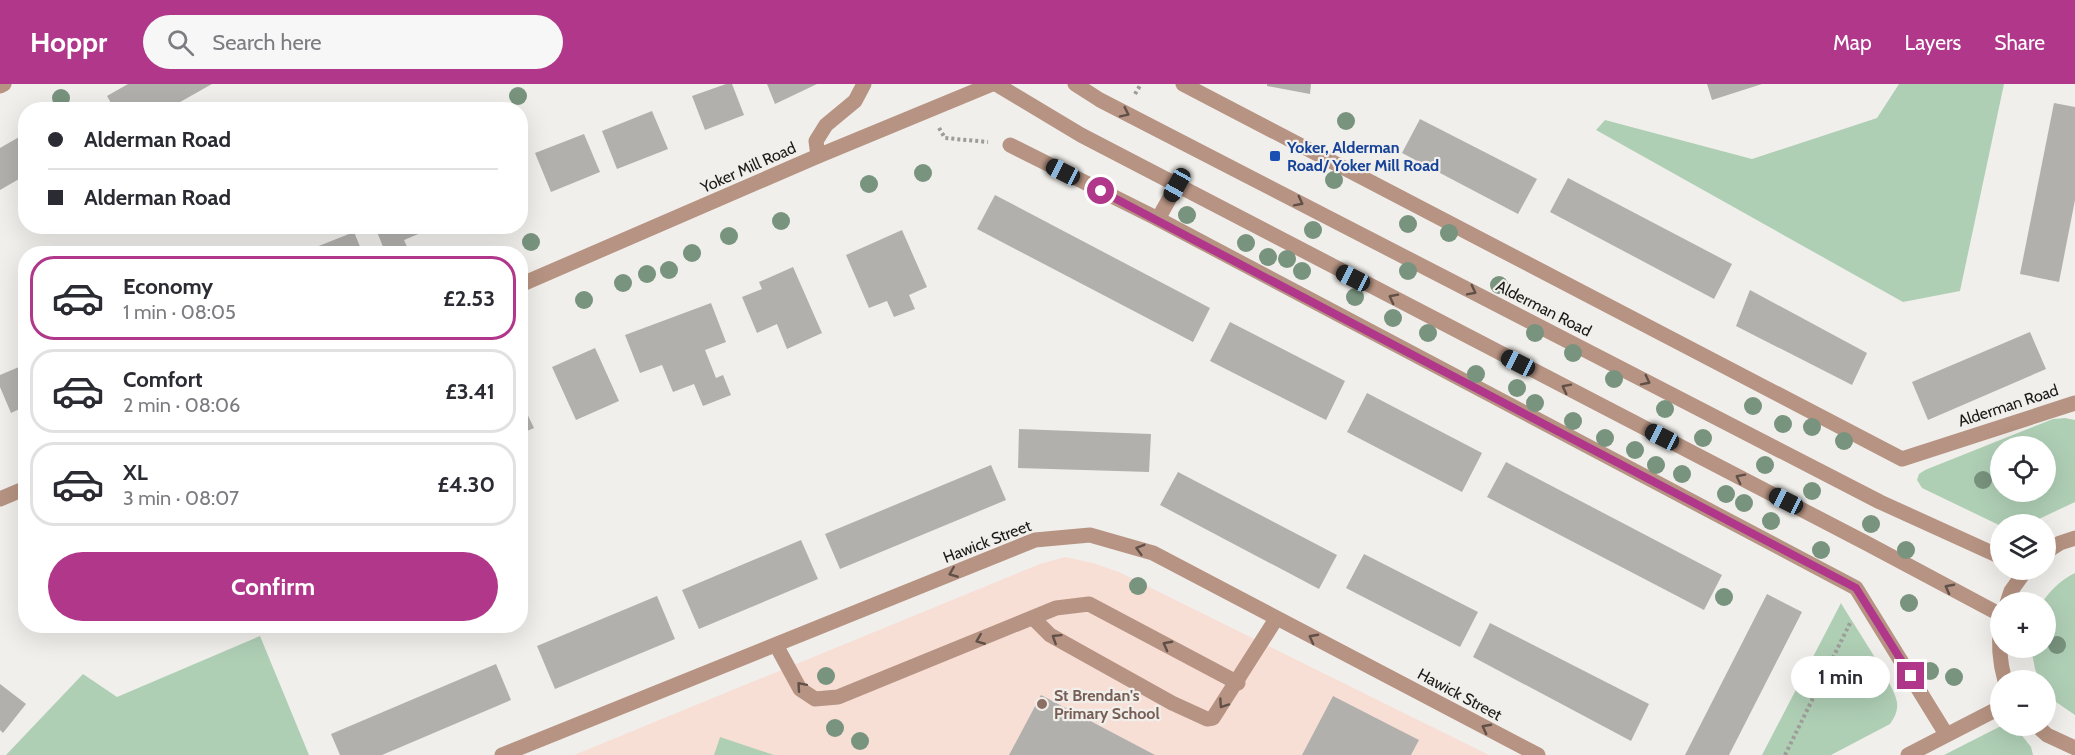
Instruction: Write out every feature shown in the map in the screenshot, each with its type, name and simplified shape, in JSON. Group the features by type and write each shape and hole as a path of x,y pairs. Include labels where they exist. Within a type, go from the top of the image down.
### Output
{"street":[{"path":"0,86 4,84"},
{"path":"818,156 816,141 826,125 855,101 864,84"},
{"path":"994,84 1081,135 1990,609"},
{"name":"Yoker Mill Road","path":"528,282 930,108 994,84"},
{"name":"Alderman Road","path":"1075,84 1100,100 1870,496 1990,552"},
{"name":"Alderman Road","path":"1183,84 1902,459 2075,403"},
{"path":"1010,144 1158,219 1856,588 1946,734"},
{"path":"1158,219 1177,185"},
{"path":"0,499 18,491"},
{"name":"Hawick Street","path":"502,755 1035,540 1090,535 1153,553 1538,755"},
{"path":"2056,546 2075,538"},
{"path":"776,645 800,689 815,699 838,697 1034,619 1056,608 1089,604 1238,683"},
{"path":"1034,619 1050,635 1172,704 1207,719 1214,718 1276,619"},
{"path":"1908,755 1990,712"},
{"path":"2049,736 2075,748"}],"path":[{"path":"930,108 945,138 1010,144"},
{"path":"1785,755 1863,598"}],"shaded area":[{"name":"St Brendan's Primary School","path":"1065,557 1119,572 1489,755 574,755 1040,564"}],"green space":[{"path":"1899,84 2004,84 1960,291 1903,302 1596,130 1605,120 1752,159 1877,118"},
{"path":"2053,419 2075,420 2075,502 2049,514 1990,514 1990,521 1922,488 1917,480 1919,474 1925,470 1990,444 1990,502 2056,502 2056,436 2010,436"},
{"path":"2075,573 2075,715 2056,702 2056,670 2035,670 2033,658 2056,658 2056,592 2051,592 2065,578"},
{"path":"1841,603 1881,668 1894,694 1897,702 1895,716 1890,724 1831,755 1762,755"},
{"path":"260,636 309,755 6,755 83,674 117,697"},
{"path":"1990,732 1990,736 2022,736 2031,747 2033,755 1944,755"},
{"path":"720,737 774,755 714,755"}],"building":[{"path":"128,84 212,84 180,102 110,102 107,96"},
{"path":"732,84 744,115 705,130 692,96"},
{"path":"767,84 817,84 775,104"},
{"path":"1267,84 1311,84 1310,94 1267,86"},
{"path":"1707,84 1762,84 1712,100"},
{"path":"2054,103 2075,107 2075,200 2059,282 2020,274"},
{"path":"652,111 668,149 617,169 602,131"},
{"path":"1420,119 1537,179 1518,214 1402,153"},
{"path":"584,134 600,172 551,192 535,153"},
{"path":"18,138 18,180 0,190 0,148"},
{"path":"1568,178 1732,264 1714,299 1550,212"},
{"path":"995,195 1210,308 1193,342 977,229"},
{"path":"902,230 927,287 909,295 915,309 894,317 887,301 869,308 846,255"},
{"path":"349,234 355,234 360,246 319,246"},
{"path":"378,234 418,234 404,240 407,246 383,246"},
{"path":"793,267 822,333 787,349 777,324 757,333 742,297 762,289 759,282"},
{"path":"1750,290 1867,353 1852,385 1736,326"},
{"path":"711,303 726,342 705,350 716,378 723,375 731,395 703,406 694,384 673,392 662,365 640,373 625,335"},
{"path":"1230,322 1345,381 1326,420 1210,361"},
{"path":"2030,332 2046,369 1928,420 1912,382"},
{"path":"595,348 619,401 576,420 552,367"},
{"path":"18,367 18,410 11,413 0,387 0,375"},
{"path":"1367,393 1482,453 1462,492 1347,432"},
{"path":"528,416 534,428 528,431"},
{"path":"1019,429 1151,434 1149,472 1018,468"},
{"path":"1506,462 1722,575 1704,610 1487,497"},
{"path":"991,465 1006,500 840,569 825,534"},
{"path":"1178,472 1337,555 1319,589 1160,505"},
{"path":"801,540 818,579 699,629 682,590"},
{"path":"1364,554 1478,612 1460,647 1346,588"},
{"path":"1767,594 1802,612 1729,755 1685,755"},
{"path":"657,596 675,639 555,689 537,646"},
{"path":"1490,623 1649,704 1631,741 1473,657"},
{"path":"496,664 511,700 382,755 340,755 331,734"},
{"path":"0,684 26,704 3,733 0,730"},
{"path":"1041,695 1155,755 1009,755"},
{"path":"1333,696 1419,740 1411,755 1302,755"}],"place":[{"name":"Yoker, Alderman Road/ Yoker Mill Road","path":"1275,156"},
{"name":"St Brendan's Primary School","path":"1042,704"}],"route":[{"path":"1101,191 1856,588 1911,676"}]}
